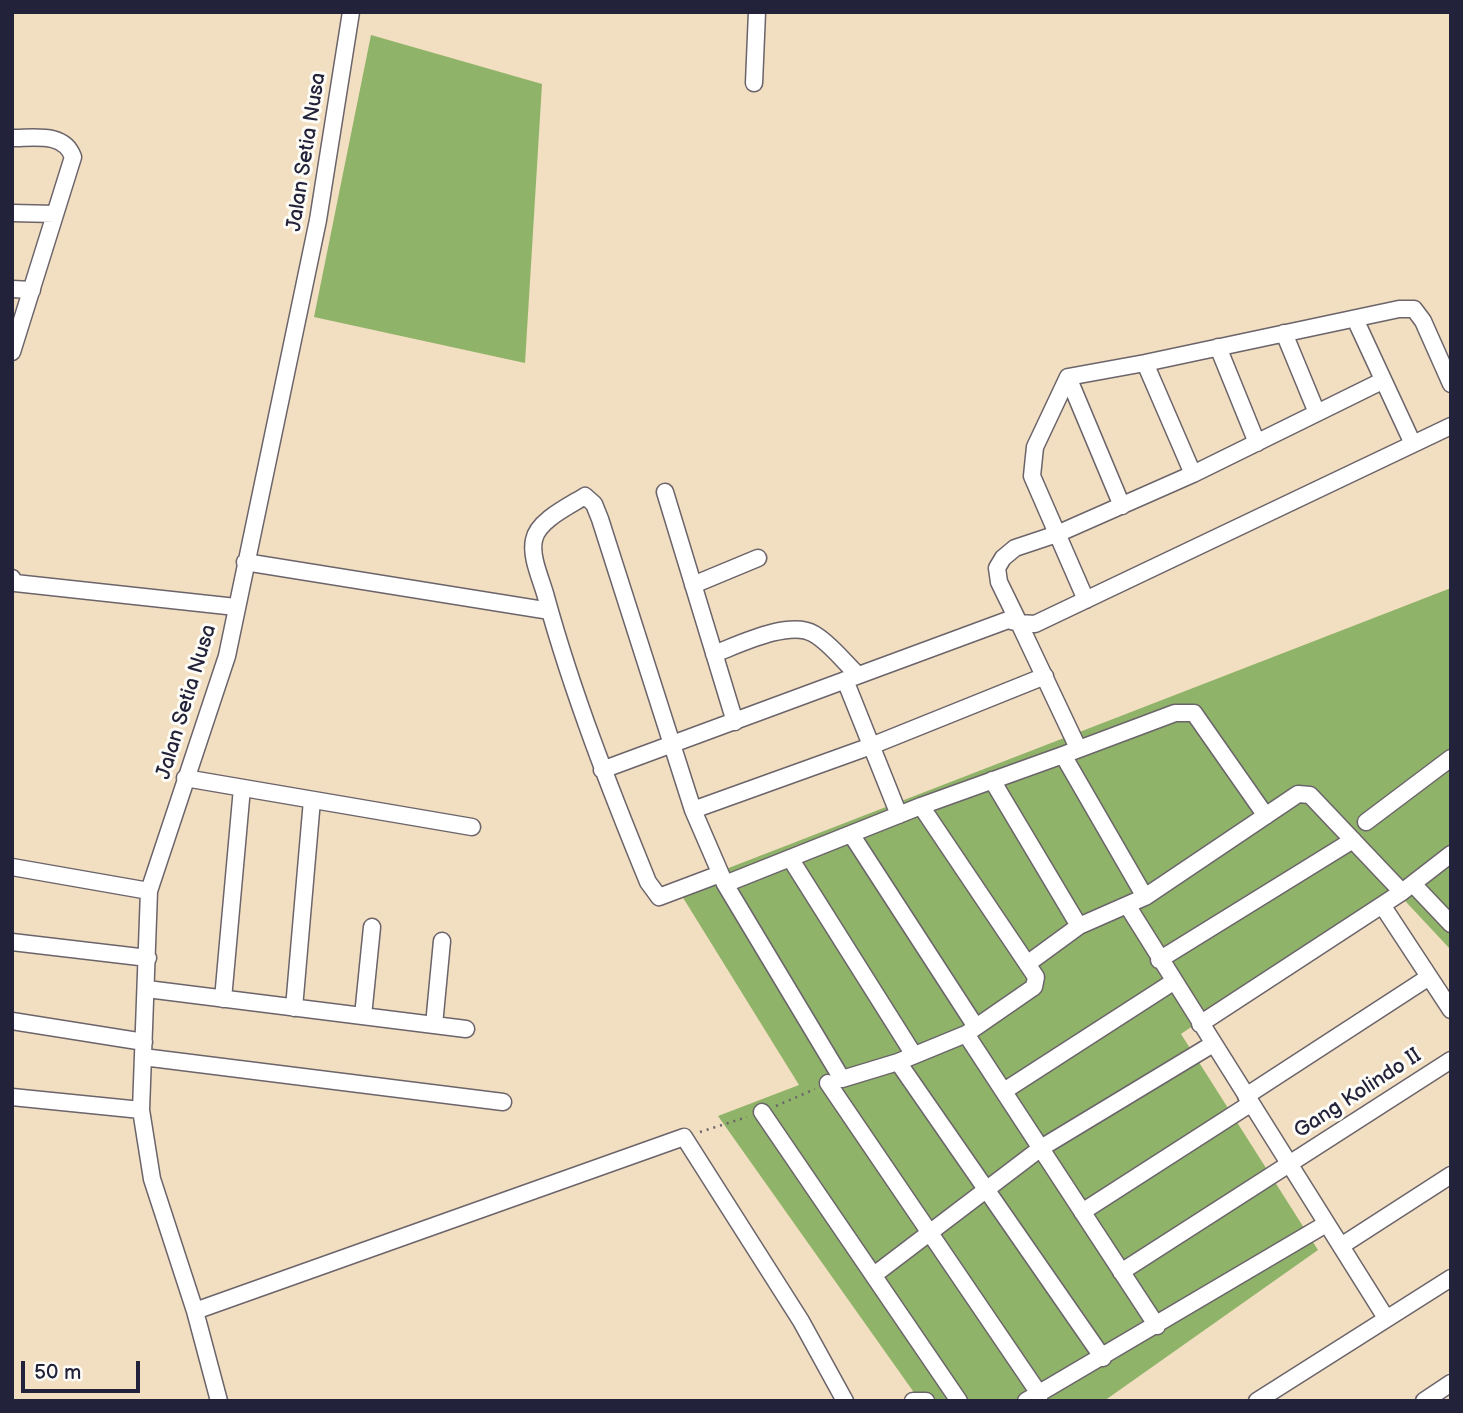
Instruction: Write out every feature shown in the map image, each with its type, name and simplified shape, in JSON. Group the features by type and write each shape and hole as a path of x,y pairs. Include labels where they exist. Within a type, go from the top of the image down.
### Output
{"street":[{"name":"Jalan Setia Nusa","path":"219,1401 195,1311 152,1179 141,1110 149,891 227,656 318,220 351,12"},
{"path":"754,82 757,12"},
{"path":"12,138 54,139 69,147 73,157 12,352"},
{"path":"12,213 55,214"},
{"path":"12,289 32,289"},
{"path":"1068,377 1399,309 1414,309 1423,321 1451,384"},
{"path":"1355,319 1413,444"},
{"path":"1284,333 1317,413"},
{"path":"1218,347 1257,443"},
{"path":"1145,363 1193,474"},
{"path":"1068,377 1122,506"},
{"path":"1068,377 1035,447 1032,476 1086,600"},
{"path":"1145,897 1070,751 1045,676 999,582 998,568 1003,558 1015,548 1057,534 1193,474 1382,382"},
{"path":"602,770 1008,620 1035,624 1451,426"},
{"path":"664,492 735,722"},
{"path":"921,806 1036,977 1034,987 971,1031 898,1062 842,1079 722,879 693,810 670,744 594,504 585,496 543,525 533,539 550,611 602,770 648,882 659,897 722,879 790,858 921,806 1175,713 1194,713 1266,816"},
{"path":"693,585 758,558"},
{"path":"245,562 550,611"},
{"path":"12,578 15,583 236,607"},
{"path":"714,654 769,634 793,630 813,633 851,678 871,746 899,815"},
{"path":"693,810 871,746 1045,676"},
{"path":"1366,821 1451,758"},
{"path":"185,778 472,827"},
{"path":"992,780 1079,926"},
{"path":"223,999 242,788"},
{"path":"1027,964 1079,926 1145,897 1298,794 1310,795 1353,840 1451,924"},
{"path":"294,1008 312,800"},
{"path":"851,834 971,1031 1004,1091 1157,1326"},
{"path":"1159,960 1353,840"},
{"path":"1200,1024 1408,888 1451,854"},
{"path":"790,858 914,1055"},
{"path":"12,867 149,891"},
{"path":"1127,905 1159,960 1386,1318"},
{"path":"1382,905 1451,1010"},
{"path":"363,1016 372,927"},
{"path":"12,942 148,958"},
{"path":"434,1025 442,942"},
{"path":"1082,1212 1429,977"},
{"path":"1004,1091 1173,982"},
{"path":"146,989 466,1029"},
{"path":"12,1021 144,1050 503,1102"},
{"path":"874,1275 1041,1148 1213,1044"},
{"name":"Gang Kolindo II","path":"1121,1272 1451,1060"},
{"path":"898,1062 1103,1358"},
{"path":"828,1083 929,1232 1033,1398 1326,1224"},
{"path":"12,1097 141,1110"},
{"path":"762,1112 958,1401"},
{"path":"195,1311 684,1137 801,1321 845,1401"},
{"path":"1341,1246 1451,1175"},
{"path":"1257,1401 1451,1278"},
{"path":"1424,1401 1451,1383"},
{"path":"913,1401 926,1401"}],"path":[{"path":"684,1137 762,1112 828,1083"}],"green space":[{"path":"371,35 542,84 525,363 314,317"},
{"path":"1451,588 1451,950 1393,888 1181,1034 1318,1250 1104,1401 920,1401 718,1116 799,1085 677,888"}]}
